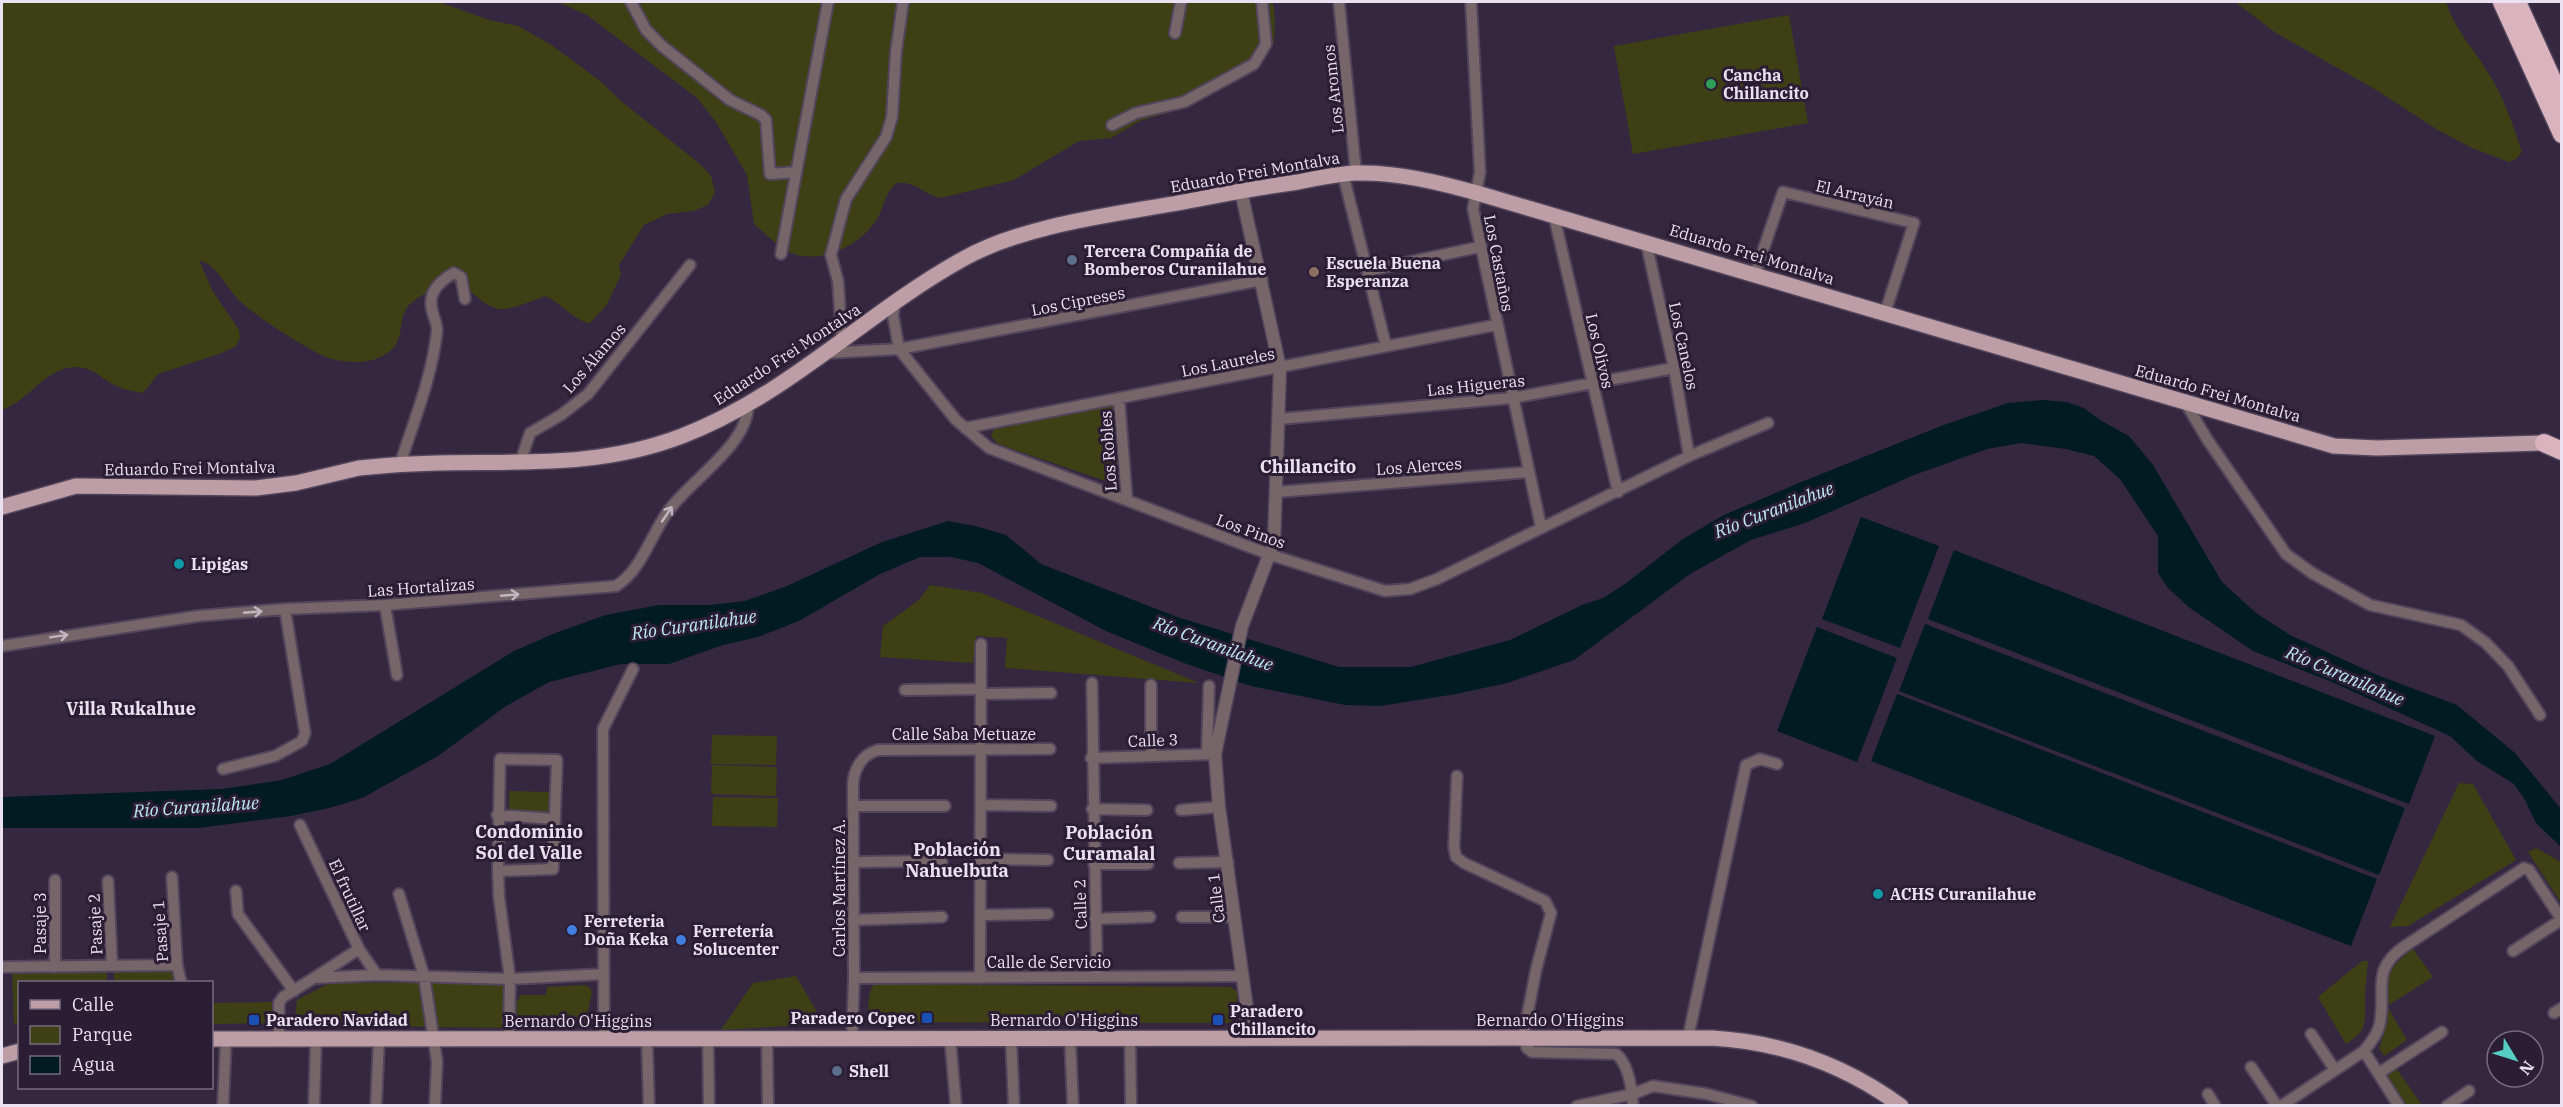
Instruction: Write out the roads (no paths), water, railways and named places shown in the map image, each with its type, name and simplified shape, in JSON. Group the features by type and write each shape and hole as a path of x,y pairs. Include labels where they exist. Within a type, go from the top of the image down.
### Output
{"highway":[{"path":"2502,2 2562,134"},
{"path":"2517,2 2562,101"},
{"path":"2544,442 2562,437"},
{"path":"2544,442 2562,451"}],"main road":[{"name":"Eduardo Frei Montalva","path":"2,507 76,486 255,488 296,483 359,468 400,464 520,464 600,459 630,452 685,435 748,404 842,343 895,303 962,259 1014,236 1241,191 1350,174 1409,177 1477,193 2334,446 2377,448 2544,442"},
{"name":"Bernardo O'Higgins","path":"219,1039 1688,1038 1747,1040 1801,1054 1852,1074 1901,1106"},
{"path":"2,1056 18,1052"}],"street":[{"path":"631,2 646,30 662,46 730,100 761,115 766,120 770,174 796,172"},
{"path":"781,254 828,2"},
{"path":"842,343 838,281 831,255 846,199 886,137 892,117 896,52 903,2"},
{"path":"1175,33 1181,2"},
{"path":"1112,125 1136,113 1184,102 1254,64 1266,44 1262,2"},
{"name":"Los Aromos","path":"1340,2 1350,174 1367,271 1386,346"},
{"name":"Los Castaños","path":"1471,2 1480,172 1473,209 1479,247 1541,527"},
{"name":"Calle 1","path":"1241,191 1280,368 1274,542 1271,555 1242,626 1211,754 1243,976 1247,1009 1246,1038"},
{"name":"El Arrayán","path":"1755,274 1783,192 1914,223 1885,313"},
{"name":"Los Olivos","path":"1554,216 1618,492"},
{"name":"Los Canelos","path":"1646,242 1674,368 1689,456"},
{"path":"1367,271 1479,247"},
{"name":"Los Álamos","path":"520,464 530,433 561,415 588,394 690,265"},
{"path":"400,464 429,376 438,328 432,316 432,294 446,277 454,273 461,277 465,299"},
{"name":"Los Cipreses","path":"898,349 1262,279"},
{"path":"827,353 898,349 893,315 895,303"},
{"name":"Los Laureles","path":"965,428 1496,325"},
{"name":"Los Pinos","path":"898,349 956,420 989,448 1271,555 1385,591 1410,589 1437,579 1689,456 1768,423"},
{"name":"Las Higueras","path":"1279,419 1512,398 1674,368"},
{"name":"Los Robles","path":"1119,399 1127,501"},
{"path":"2185,402 2207,440 2286,554 2312,573 2370,605 2461,625 2486,643 2508,666 2540,715"},
{"name":"Las Hortalizas","path":"2,646 165,620 285,609 385,605 616,586 632,572 667,513 679,498 728,451 748,413 748,404"},
{"name":"Los Alerces","path":"1276,492 1529,472"},
{"path":"385,605 397,675"},
{"path":"223,769 275,756 302,741 305,733 285,609"},
{"path":"980,978 981,644"},
{"path":"604,1039 603,729 633,669"},
{"name":"Calle 2","path":"1092,683 1091,758 1097,977"},
{"path":"1151,685 1151,755"},
{"path":"1209,686 1211,754"},
{"path":"905,690 1051,693"},
{"name":"Calle Saba Metuaze","path":"878,750 1050,749"},
{"name":"Carlos Martínez A.","path":"852,1039 853,784 854,773 864,758 878,750"},
{"name":"Calle 3","path":"1091,758 1211,754"},
{"path":"498,871 553,869 557,760 500,759 497,815 498,871 510,979 509,1039"},
{"path":"1688,1038 1746,765 1760,759 1777,764"},
{"path":"1457,776 1454,847 1456,857 1464,863 1545,901 1550,907 1551,913 1536,970 1523,1038 1527,1048 1532,1052 1616,1054 1623,1062 1633,1100"},
{"path":"981,805 1051,806"},
{"path":"854,806 945,806"},
{"path":"1181,810 1219,807"},
{"path":"1092,809 1147,810"},
{"path":"497,815 555,819"},
{"name":"El frutillar","path":"300,825 359,949 377,975"},
{"path":"981,859 1048,860"},
{"path":"852,862 942,861"},
{"path":"1179,863 1228,862"},
{"path":"1094,864 1148,864"},
{"path":"2251,1067 2279,1106 2364,1051 2379,1028 2380,978 2392,956 2524,868 2529,870 2561,920 2513,951"},
{"name":"Pasaje 1","path":"172,877 177,965 181,981"},
{"name":"Pasaje 3","path":"55,880 55,967"},
{"name":"Pasaje 2","path":"108,881 112,965"},
{"path":"236,891 238,914 294,991"},
{"path":"399,894 424,976 437,1061 435,1106"},
{"path":"981,915 1048,914"},
{"path":"853,920 942,917"},
{"path":"1095,919 1150,917"},
{"path":"1182,917 1234,917"},
{"path":"279,1039 279,1003 284,997 359,949"},
{"path":"2,967 177,965"},
{"path":"314,978 377,975 510,979 604,974"},
{"name":"Calle de Servicio","path":"854,978 1243,976"},
{"path":"2379,1073 2442,1032"},
{"path":"2311,1034 2335,1070"},
{"path":"950,1038 956,1106"},
{"path":"1011,1038 1014,1106"},
{"path":"1070,1038 1073,1106"},
{"path":"1130,1038 1131,1106"},
{"path":"219,1039 223,1106"},
{"path":"314,1106 316,1039"},
{"path":"376,1106 379,1039"},
{"path":"647,1039 649,1106"},
{"path":"708,1039 709,1106"},
{"path":"767,1039 768,1106"},
{"path":"2364,1051 2399,1106"},
{"path":"1577,1106 1633,1100 1653,1086 1707,1094 1752,1106"},
{"path":"2447,1106 2469,1091"},
{"path":"2208,1094 2215,1106"}],"water":[{"name":"Río Curanilahue","path":"2043,400 2066,402 2084,408 2129,436 2153,465 2222,582 2256,613 2290,635 2377,675 2457,705 2515,753 2561,809 2562,848 2536,823 2514,784 2477,761 2450,736 2332,682 2253,651 2190,608 2168,588 2158,573 2158,536 2120,479 2094,456 2066,449 2021,443 1987,449 1914,475 1805,523 1751,540 1690,574 1574,660 1507,683 1456,694 1380,706 1345,705 1251,686 1184,663 1106,631 978,563 951,557 920,557 880,574 799,621 758,637 723,645 669,664 621,664 549,682 506,706 438,756 362,798 333,807 291,816 199,828 2,828 2,797 222,789 282,780 330,764 514,651 558,632 606,615 659,605 710,605 745,601 787,586 882,542 948,521 1006,535 1041,564 1177,617 1339,667 1411,667 1510,640 1582,605 1603,598 1683,539 1724,515 1799,483 1941,426 2008,403"},
{"path":"1861,517 1939,546 1900,648 1822,619"},
{"path":"1954,550 2435,736 2409,804 1928,619"},
{"path":"1925,624 2405,808 2379,875 1899,691"},
{"path":"1817,627 1897,658 1857,762 1777,731"},
{"path":"1897,694 2377,879 2351,946 1871,761"}],"place":[{"name":"Cancha Chillancito","path":"1711,84"},
{"name":"Tercera Compañía de Bomberos Curanilahue","path":"1072,260"},
{"name":"Escuela Buena Esperanza","path":"1314,272"},
{"name":"Lipigas","path":"179,564"},
{"name":"ACHS Curanilahue","path":"1878,894"},
{"name":"Ferreteria Doña Keka","path":"572,930"},
{"name":"Ferretería Solucenter","path":"681,940"},
{"name":"Paradero Copec","path":"927,1018"},
{"name":"Paradero Navidad","path":"254,1020"},
{"name":"Paradero Chillancito","path":"1218,1020"},
{"name":"Shell","path":"837,1071"}],"district":[{"name":"Chillancito","path":"1308,467"},
{"name":"Villa Rukalhue","path":"131,709"},
{"name":"Condominio Sol del Valle","path":"529,842"},
{"name":"Población Curamalal","path":"1109,843"},
{"name":"Población Nahuelbuta","path":"957,860"}]}
